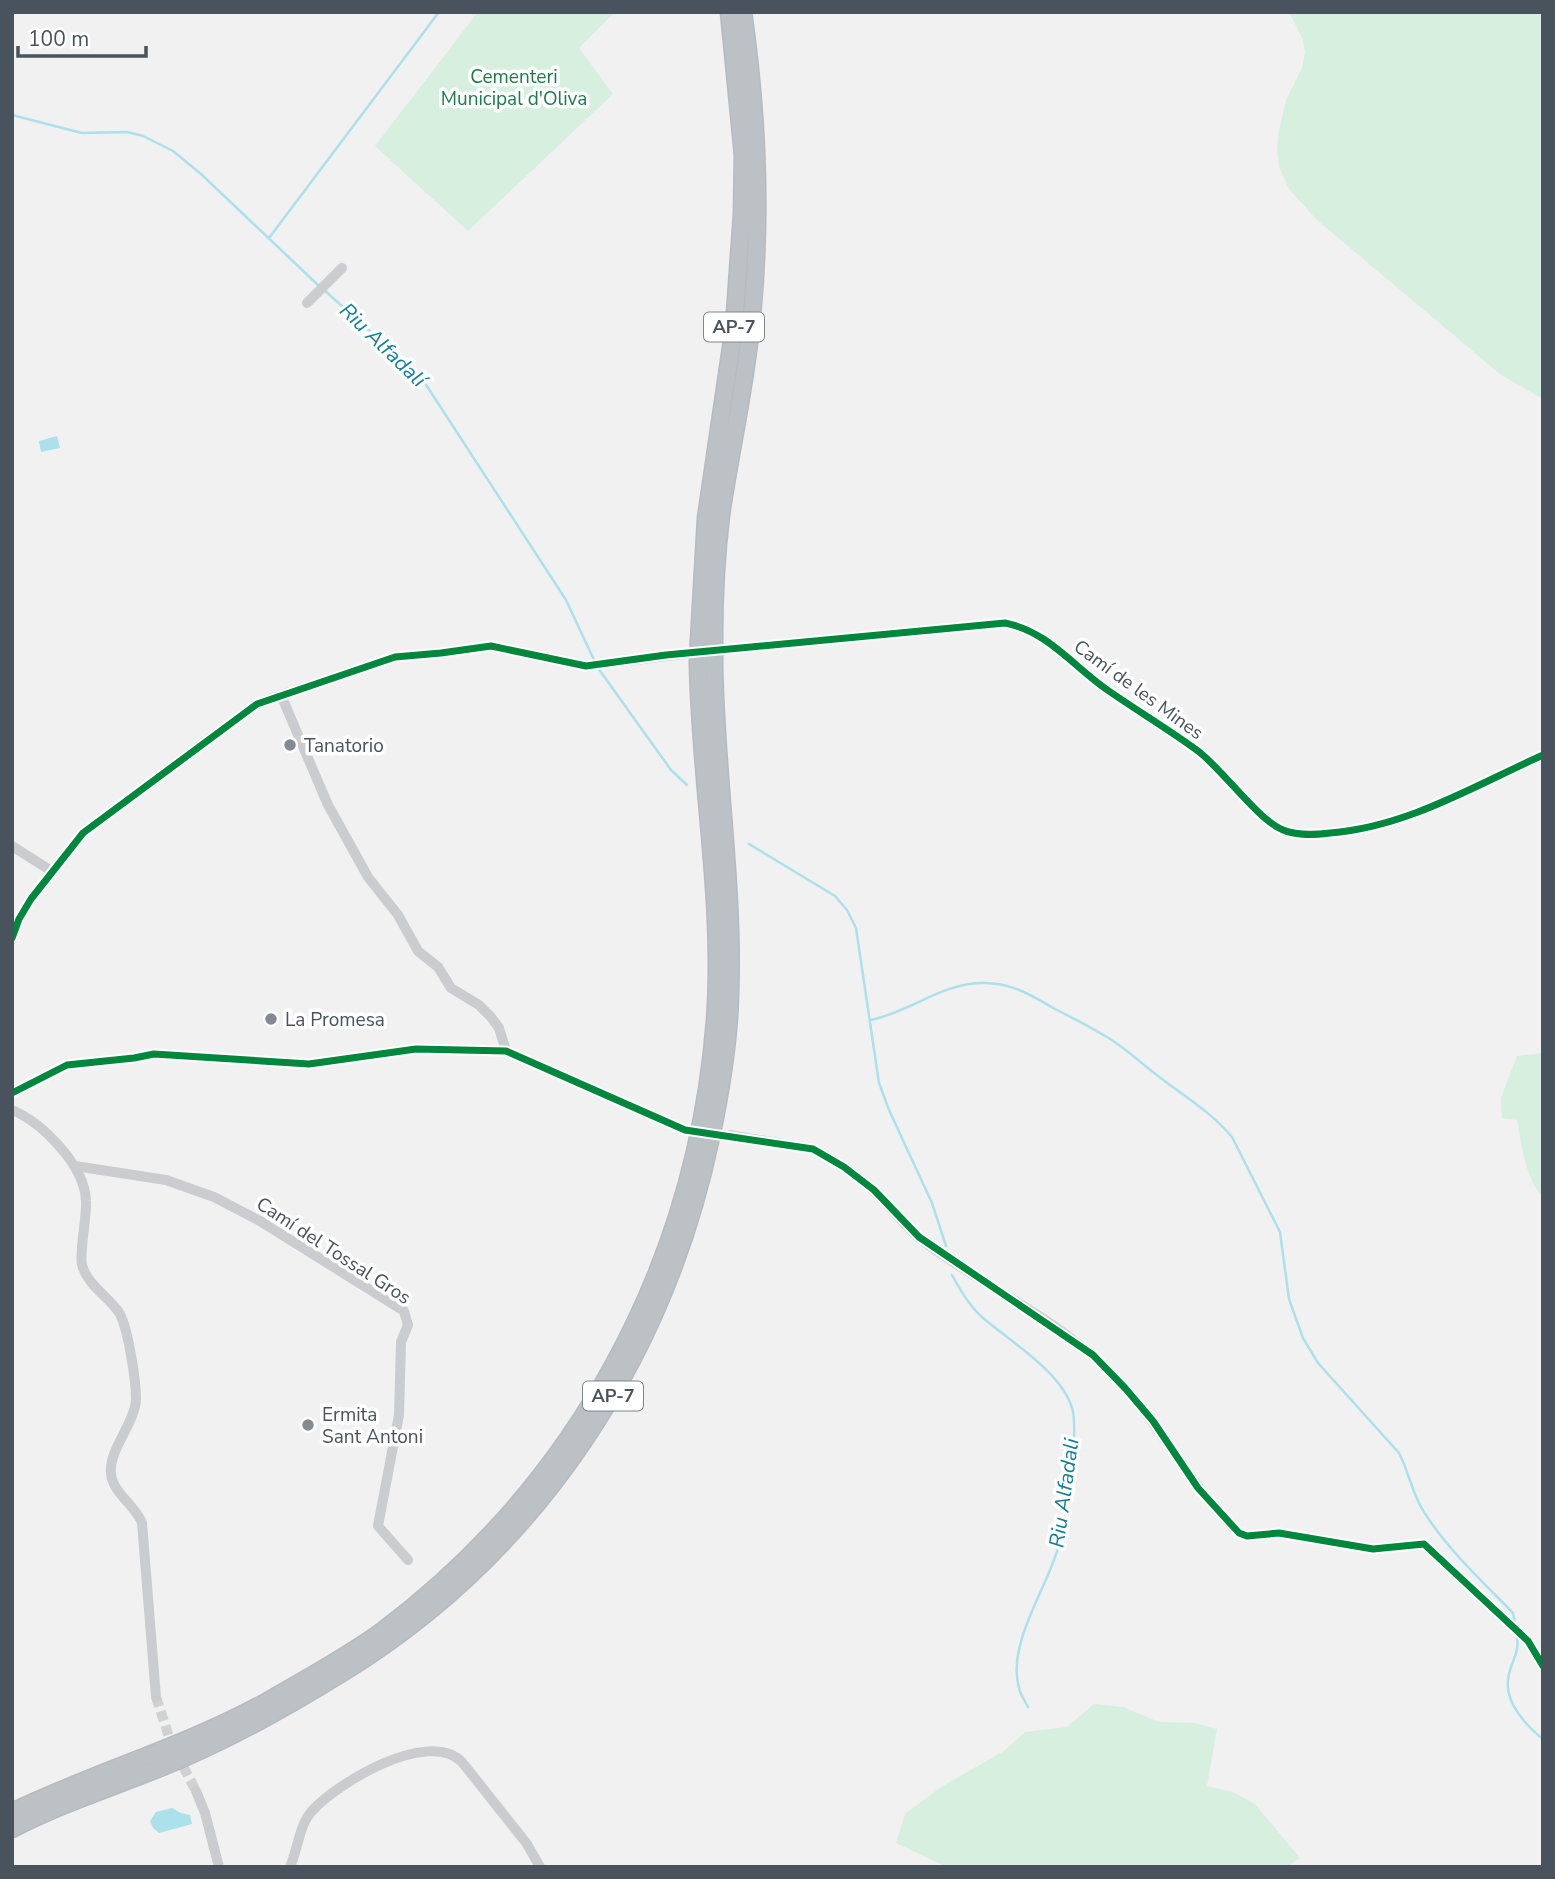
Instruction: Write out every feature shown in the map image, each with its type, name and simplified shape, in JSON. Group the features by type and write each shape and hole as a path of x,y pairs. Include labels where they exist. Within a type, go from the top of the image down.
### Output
{"highway":[{"name":"AP-7","path":"12,1829 215,1743 283,1708 381,1648 430,1612 508,1536 561,1473 609,1402 638,1352 653,1319 686,1235 702,1180 723,1078 730,994 730,933 706,651 706,518 734,327 742,214 743,155 729,12"},
{"name":"AP-7","path":"12,1812 78,1783 170,1748 263,1703 377,1634 429,1594 501,1522 572,1435 597,1395 650,1293 688,1178 712,1052 717,992 699,722 721,517 751,326 758,217 754,86 743,12"}],"street":[{"path":"309,300 342,268"},
{"name":"Camí de les Mines","path":"281,695 395,656 441,653 480,646 586,666 706,651 1005,623 1020,626 1047,641 1102,686 1199,752 1267,819 1282,830 1307,836 1355,831 1410,816 1543,755"},
{"path":"12,938 24,910 76,840 91,825 257,704 281,695 328,805 368,877 398,915 418,951 438,967 451,988 480,1005 491,1017 499,1028 506,1051"},
{"path":"12,846 53,872"},
{"path":"12,1093 67,1065 150,1055 309,1063 416,1049 506,1051 685,1130"},
{"path":"12,1110 34,1122 77,1169 86,1201 82,1265 90,1280 123,1319 135,1386 135,1410 110,1472 114,1486 135,1508 142,1523 156,1697"},
{"path":"730,1136 813,1149 824,1155 874,1190 919,1237 1093,1355 1146,1413 1198,1488 1239,1533 1247,1536 1279,1533 1373,1549 1424,1544 1528,1641 1543,1666"},
{"name":"Camí del Tossal Gros","path":"77,1169 166,1180 214,1198 260,1221 404,1311 408,1325 401,1342 399,1415 377,1526 408,1560"},
{"path":"290,1867 305,1823 317,1806 376,1766 432,1751 450,1754 462,1762 527,1844 540,1867"},
{"path":"196,1791 205,1813 219,1867"}],"green space":[{"name":"Cementeri Municipal d'Oliva","path":"478,12 615,12 579,48 613,94 468,231 375,146"},
{"path":"1289,12 1543,12 1543,399 1501,375 1317,220 1289,189 1279,167 1277,148 1286,100 1302,68 1305,52 1303,40"},
{"path":"1543,1053 1543,1197 1528,1171 1517,1120 1502,1118 1501,1098 1517,1056"},
{"path":"1094,1704 1123,1707 1159,1722 1195,1723 1217,1729 1207,1786 1233,1792 1255,1804 1300,1858 1286,1867 947,1867 896,1843 905,1814 941,1787 1004,1751 1025,1732 1067,1727"}],"water":[{"path":"57,436 60,448 41,452 39,441"},
{"path":"172,1808 190,1815 192,1824 159,1833 150,1821 156,1812"}],"waterway":[{"path":"269,238 439,12"},
{"name":"Riu Alfadalí","path":"12,115 82,133 127,132 143,136 173,151 201,174 318,285"},
{"name":"Riu Alfadalí","path":"323,289 421,377 566,600 595,662"},
{"name":"Riu Alfadalí","path":"598,668 671,770 687,785"},
{"path":"749,844 835,896 847,910 856,928 879,1083 932,1203 946,1246"},
{"path":"871,1020 952,988 981,983 1011,987 1038,999 1114,1042 1216,1120 1232,1137 1280,1232 1289,1299 1303,1338 1318,1363 1399,1453 1416,1498 1433,1526 1466,1565 1513,1613 1515,1624"},
{"name":"Riu Alfadali","path":"952,1275 978,1314 1034,1358 1058,1382 1072,1408 1074,1419 1073,1454 1063,1529 1055,1558 1031,1614 1019,1652 1019,1688 1028,1707"},
{"path":"1517,1638 1517,1649 1508,1680 1510,1697 1524,1720 1543,1739"}],"tunnel":[{"path":"156,1697 171,1743 196,1791"}],"cycle path":[{"path":"12,938 31,899 83,833 257,704 395,657 491,646 586,666 666,655 1005,623 1034,633 1046,641 1106,689 1198,751 1273,825 1300,834 1358,829 1386,823 1466,792 1543,755"},
{"path":"12,1093 67,1065 154,1054 309,1064 416,1049 506,1051 685,1130 813,1149 844,1167 874,1190 919,1237 1093,1355 1153,1421 1198,1488 1239,1533 1247,1536 1279,1533 1373,1549 1424,1544 1528,1641 1543,1666"}],"place":[{"name":"Tanatorio","path":"290,745"},
{"name":"La Promesa","path":"271,1019"},
{"name":"Ermita Sant Antoni","path":"308,1425"}]}
